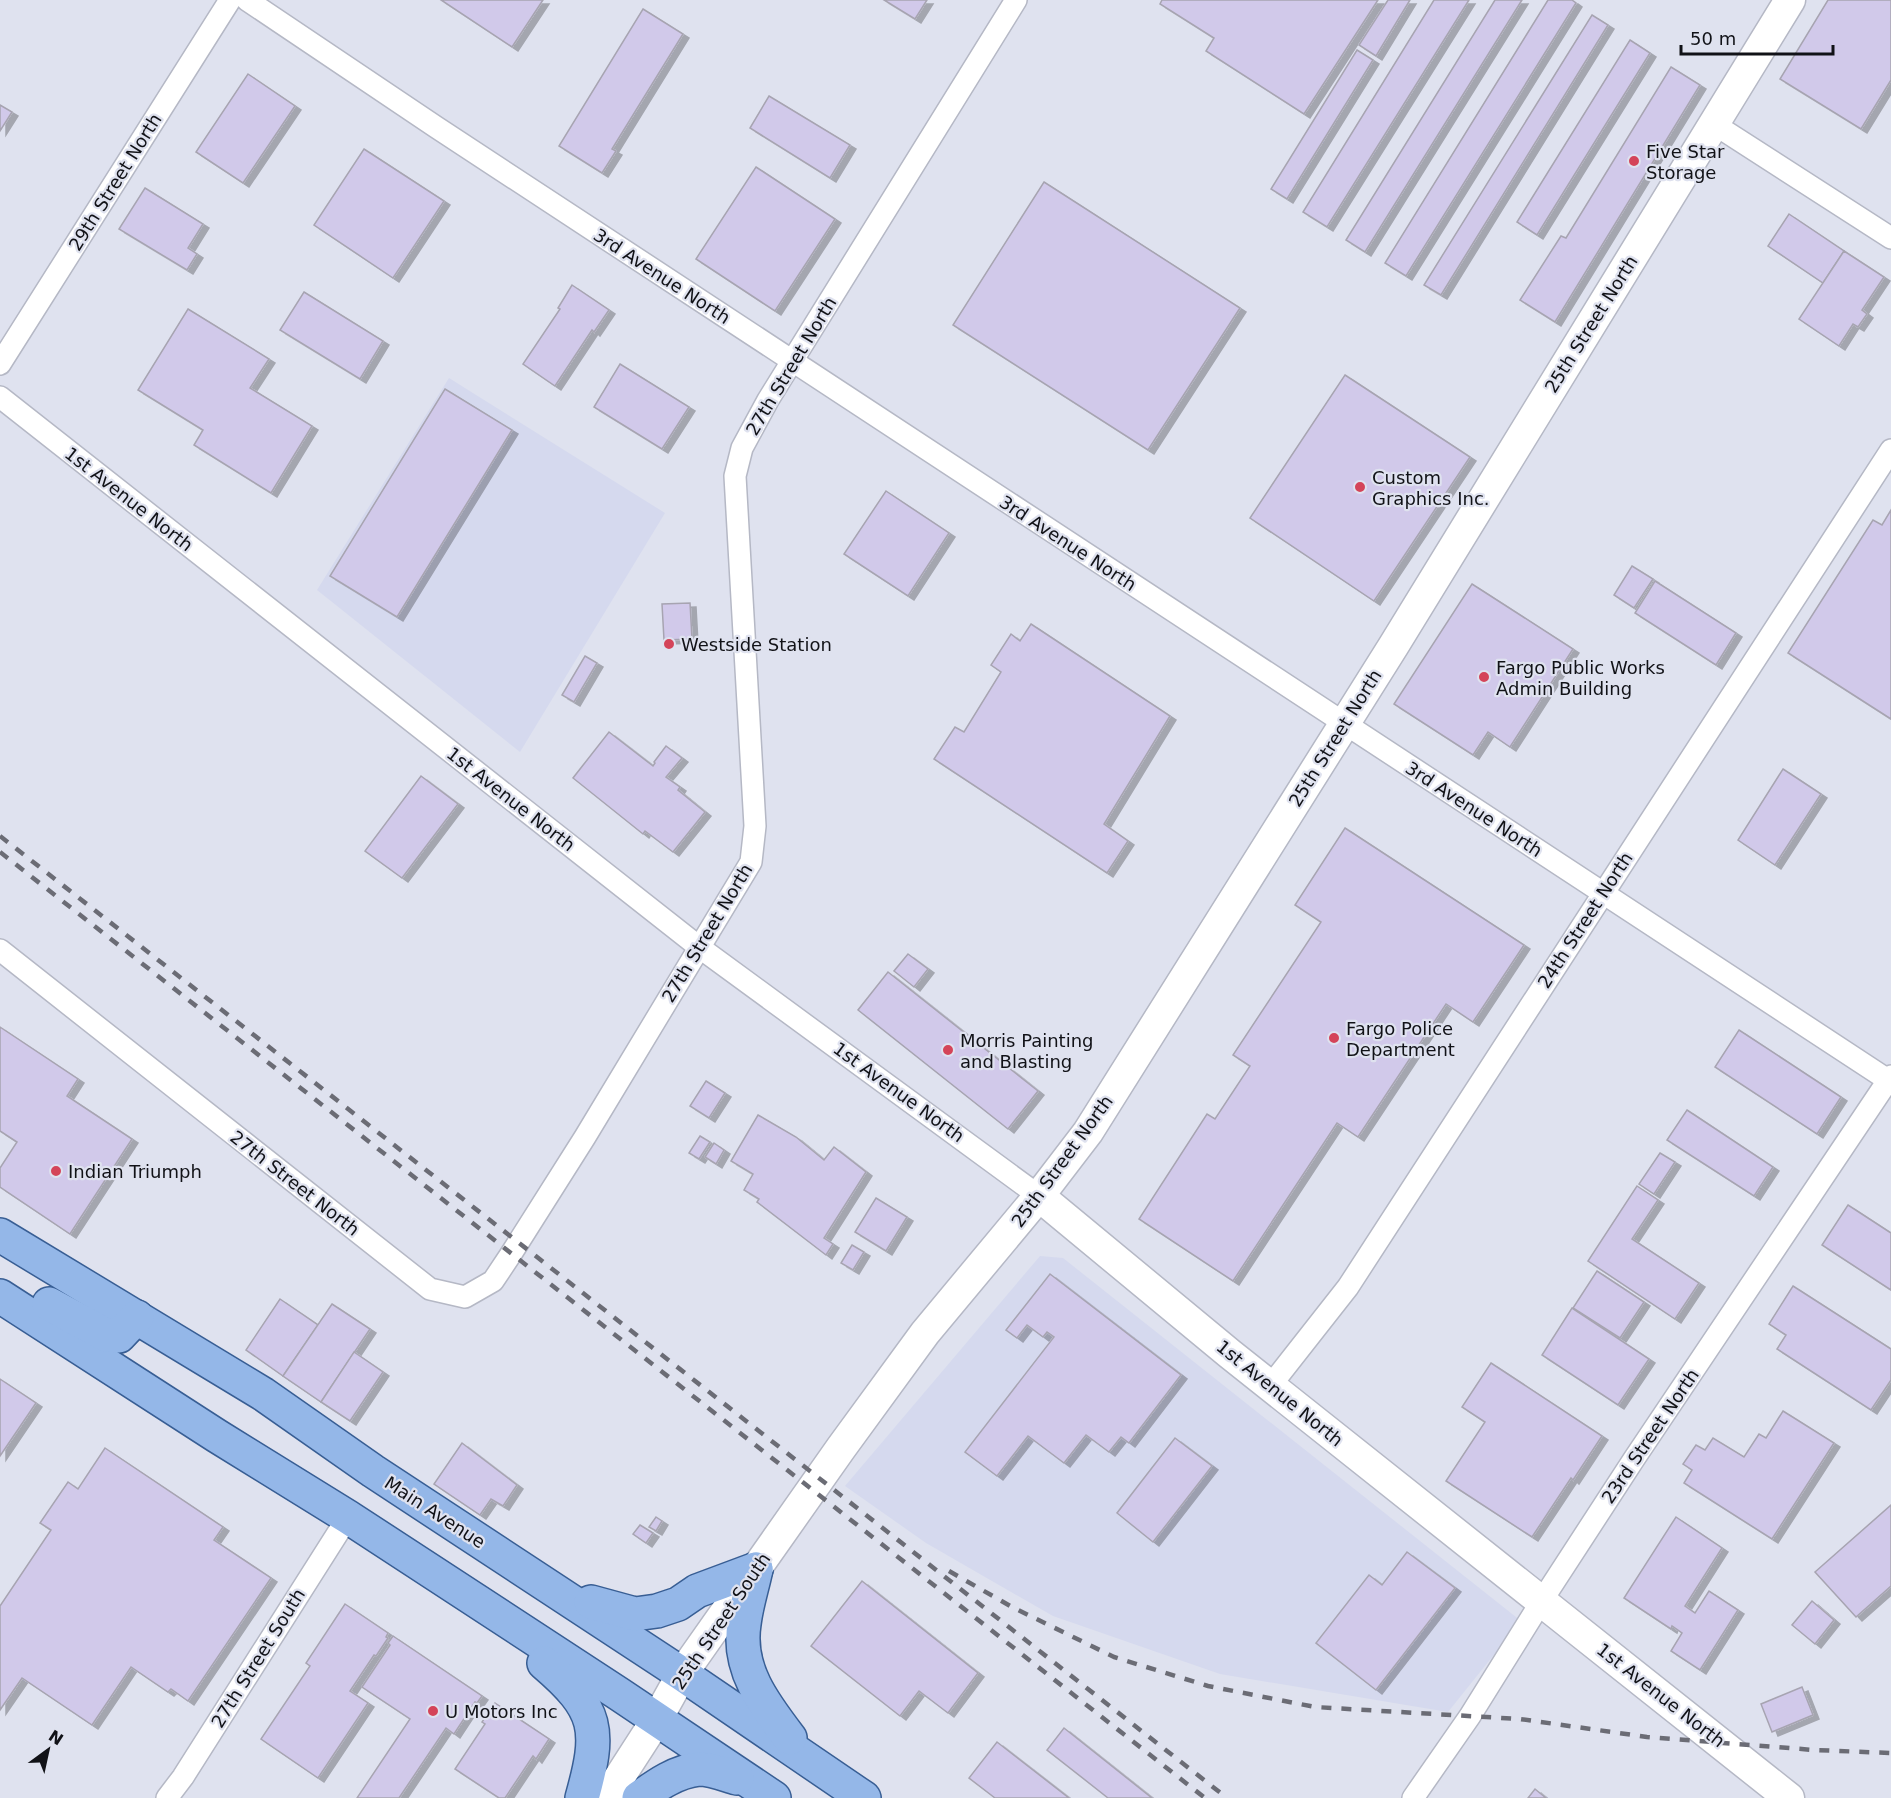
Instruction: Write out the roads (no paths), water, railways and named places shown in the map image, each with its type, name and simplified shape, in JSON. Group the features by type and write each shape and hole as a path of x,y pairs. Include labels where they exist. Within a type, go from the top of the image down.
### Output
{"main road":[{"name":"25th Street North","path":"841,1448 925,1333 1039,1196 1088,1132 1344,724 1790,0"},
{"name":"1st Avenue North","path":"1039,1196 1230,1354 1271,1384 1789,1798"},
{"name":"Main Avenue","path":"0,1235 262,1394 373,1471 682,1674 864,1798"},
{"path":"0,1276 106,1335 119,1336 137,1317"},
{"path":"0,1296 217,1436 348,1517 657,1719 761,1790"},
{"name":"25th Street South","path":"606,1798 657,1719 682,1674 841,1448"},
{"path":"546,1584 603,1607 635,1614 657,1611 678,1604 697,1591 756,1569"},
{"path":"756,1569 743,1626 748,1671 754,1686 769,1710 806,1758"},
{"path":"453,1586 570,1686 581,1701 590,1717 593,1737 591,1763 582,1798"},
{"path":"639,1798 661,1782 700,1769 761,1790"}],"street":[{"name":"29th Street North","path":"0,364 230,0"},
{"name":"3rd Avenue North","path":"247,0 436,127 1602,894 1890,1080"},
{"name":"27th Street North","path":"0,950 430,1289 465,1297 493,1281 751,862 755,826 735,476 742,448 768,400 1016,0"},
{"path":"1714,124 1891,238"},
{"name":"1st Avenue North","path":"0,397 699,947 1039,1196"},
{"name":"24th Street North","path":"1271,1384 1348,1287 1891,450"},
{"name":"23rd Street North","path":"1413,1798 1470,1716 1634,1459 1890,1080"},
{"name":"27th Street South","path":"167,1798 183,1777 348,1517"}],"railway":[{"path":"0,836 1227,1798"},
{"path":"0,852 1205,1798"},
{"path":"949,1571 1012,1607 1114,1657 1208,1686 1315,1707 1520,1719 1647,1737 1814,1750 1891,1753"}],"place":[{"name":"Five Star Storage","path":"1634,161"},
{"name":"Custom Graphics Inc.","path":"1360,487"},
{"name":"Westside Station","path":"669,644"},
{"name":"Fargo Public Works Admin Building","path":"1484,677"},
{"name":"Fargo Police Department","path":"1334,1038"},
{"name":"Morris Painting and Blasting","path":"948,1050"},
{"name":"Indian Triumph","path":"56,1171"},
{"name":"U Motors Inc","path":"433,1711"}]}
